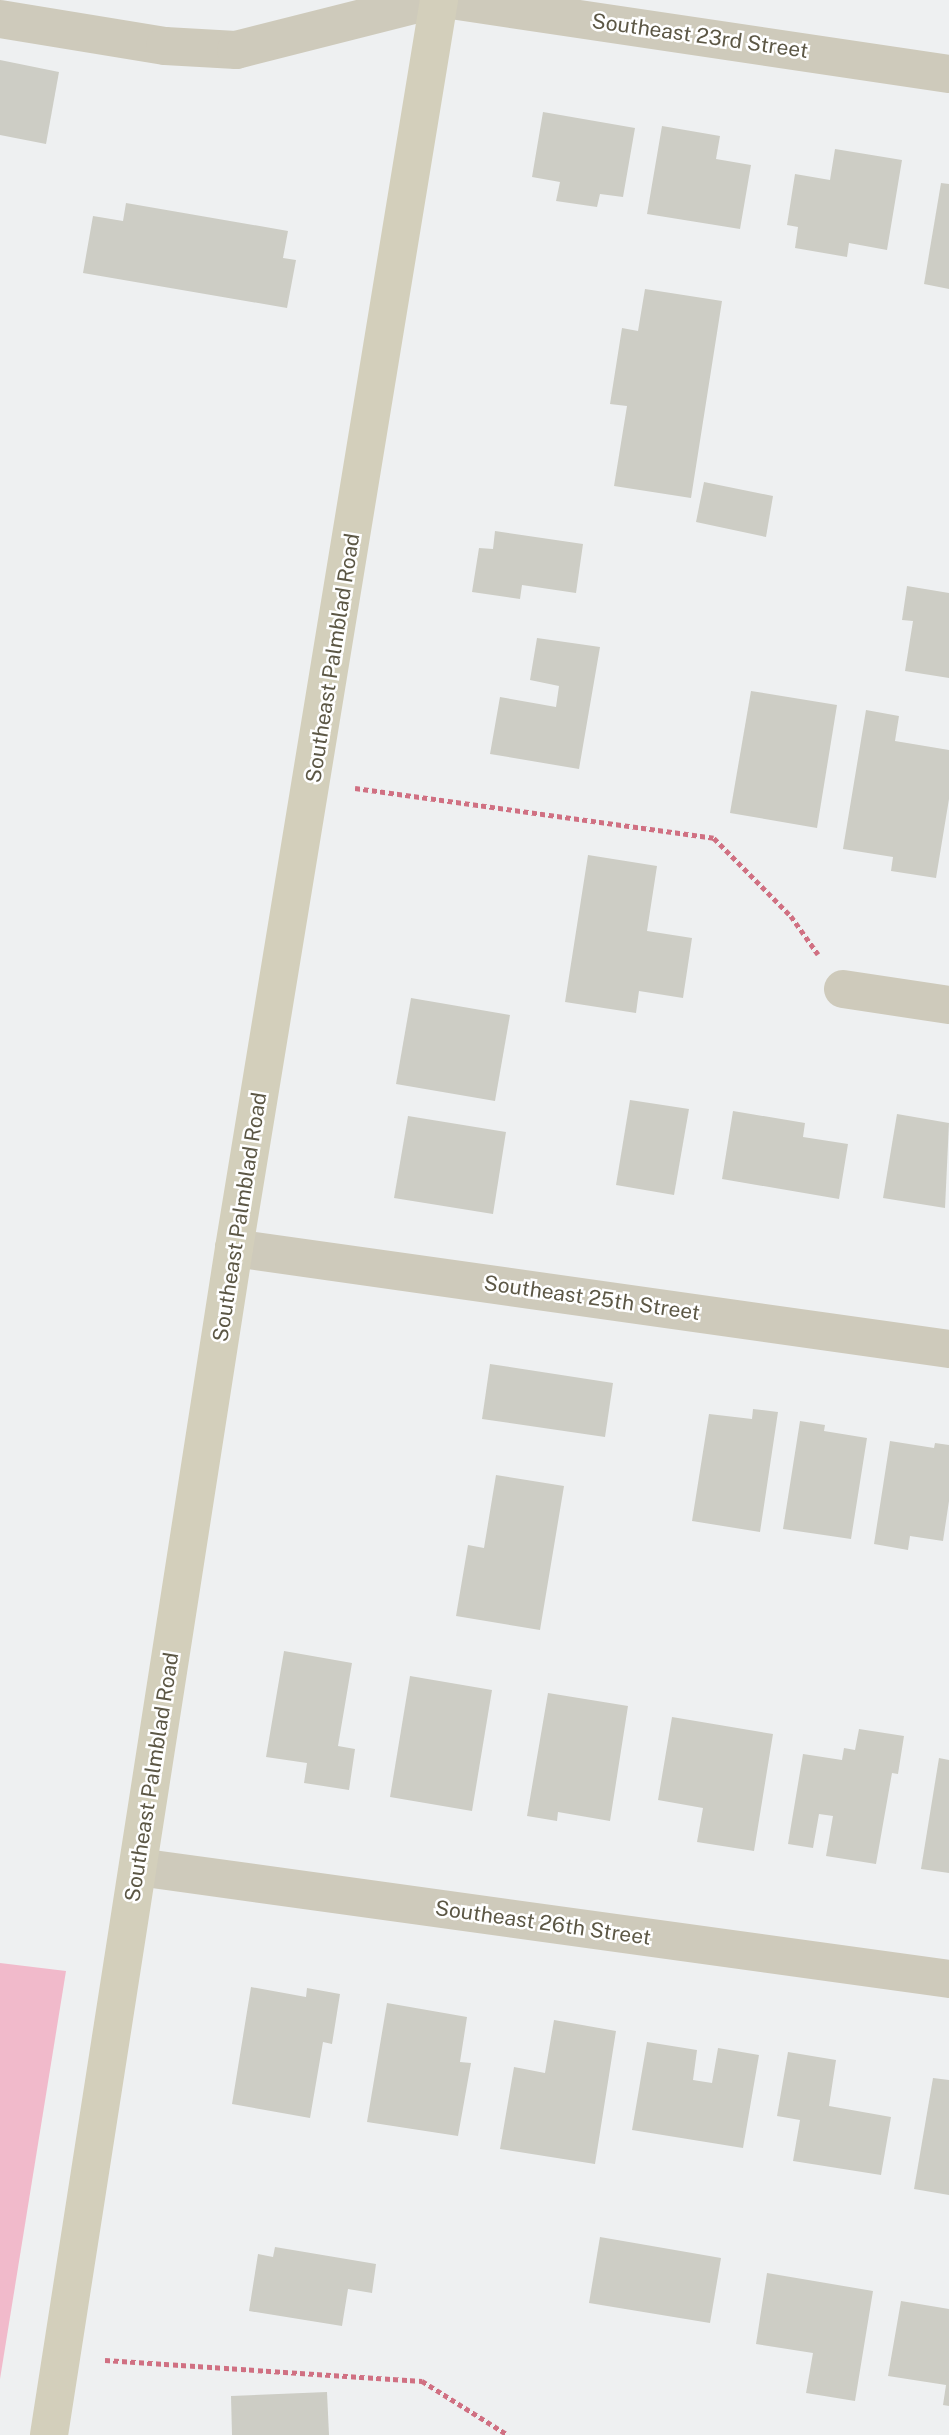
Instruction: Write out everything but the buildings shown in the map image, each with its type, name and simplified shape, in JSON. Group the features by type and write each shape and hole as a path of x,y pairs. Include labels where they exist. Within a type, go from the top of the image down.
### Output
{"street":[{"path":"0,19 164,46 236,50 433,0"},
{"name":"Southeast Palmblad Road","path":"49,2435 234,1248 313,782 439,0"},
{"name":"Southeast 23rd Street","path":"451,0 949,74"},
{"path":"843,989 949,1005"},
{"name":"Southeast 25th Street","path":"234,1248 949,1349"},
{"name":"Southeast 26th Street","path":"138,1867 949,1979"}],"path":[{"path":"313,782 714,838 791,916 843,989"},
{"path":"63,2353 121,2364 422,2381 508,2435"}],"shaded area":[{"path":"0,1963 66,1971 0,2379"}]}
